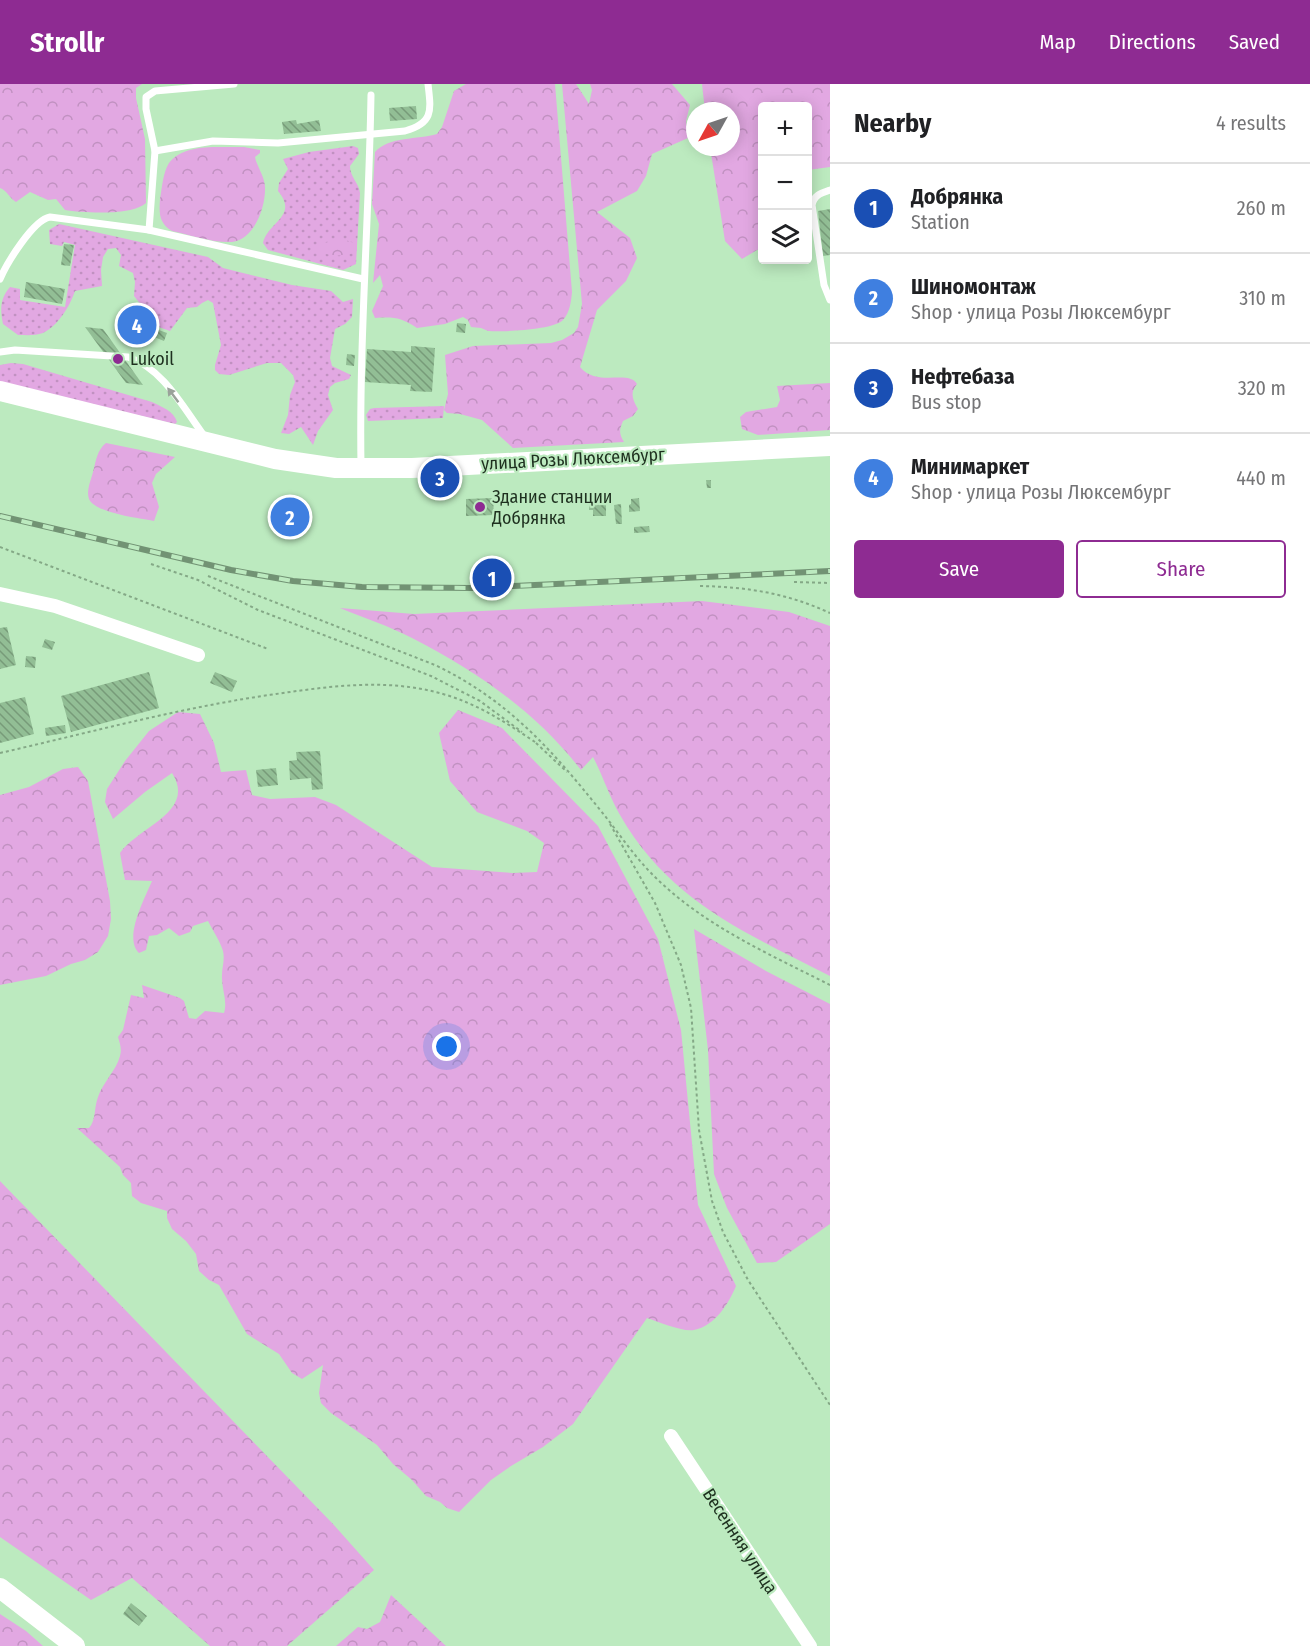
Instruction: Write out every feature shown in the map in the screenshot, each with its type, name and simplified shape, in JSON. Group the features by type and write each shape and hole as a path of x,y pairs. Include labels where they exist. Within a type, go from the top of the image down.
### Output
{"street":[{"name":"улица Розы Люксембург","path":"0,391 296,463 336,468 412,468 830,446"},
{"path":"0,594 55,606 198,655"},
{"name":"Весенняя улица","path":"671,1436 810,1646"},
{"path":"0,1588 75,1646"}],"lane":[{"path":"149,230 155,151 145,99 148,94 155,91 234,84"},
{"path":"155,151 213,141 278,143 405,131 416,128 428,117 430,107 428,84"},
{"path":"361,468 363,279 371,95"},
{"path":"830,190 817,195 812,205 824,285 830,300"},
{"path":"0,279 33,229 44,218 149,230 363,279"},
{"path":"0,352 34,351 128,357 138,360 157,372 208,442"}],"path":[{"path":"0,547 267,649"},
{"path":"152,564 198,580 258,610 440,680 480,701 535,742 583,789"},
{"path":"208,576 435,665 468,682 518,718 549,749 654,876 676,897 731,933 830,985"},
{"path":"794,582 830,583"},
{"path":"700,586 762,590 812,605 830,613"},
{"path":"0,753 222,702 351,684 387,685 440,693 484,710 535,742"},
{"path":"594,803 624,847 655,903 681,965 691,1008 696,1093 705,1167 712,1201 723,1232 762,1303 830,1405"}],"green space":[{"path":"0,84 142,84 136,88 136,98 145,139 146,203 130,210 95,213 65,210 56,199 48,200 30,192 16,202 0,188"},
{"path":"466,84 555,84 572,292 567,314 563,320 550,326 528,330 488,331 471,327 468,320 463,317 445,324 417,328 397,318 375,318 372,311 383,286 380,275 373,283 379,224 372,204 375,152 388,143 437,134 442,127 454,91"},
{"path":"562,84 576,84 589,104 592,90 590,84 672,84 687,102 686,139 652,154 646,176 637,191 597,212 630,238 637,258 626,281 597,310 580,367 595,376 627,378 637,384 633,390 633,396 638,409 633,416 623,421 620,434 624,442 513,448 482,420 447,413 444,410 448,394 445,355 473,346 551,343 562,340 574,333 578,327 582,304"},
{"path":"702,84 830,84 830,167 812,169 812,102 758,102 758,249 742,259 725,241 711,156 740,156 740,102 704,102"},
{"path":"353,146 358,148 359,154 350,166 350,170 360,193 356,264 343,270 268,250 263,243 284,213 285,207 284,200 278,191 279,183 288,169 283,159 309,152"},
{"path":"204,147 244,147 260,150 255,157 265,187 261,213 247,235 240,240 225,242 172,231 164,225 160,214 160,199 164,175 169,163 176,156"},
{"path":"59,224 208,257 223,268 292,285 331,291 343,302 353,299 352,317 335,329 330,358 332,366 351,375 349,379 330,387 328,395 333,410 318,431 313,445 301,427 289,434 281,433 288,415 290,395 295,382 293,375 281,363 267,363 229,375 219,374 215,370 215,365 221,345 213,303 208,300 197,307 187,308 170,331 150,324 146,311 134,296 133,273 119,266 121,255 116,248 108,249 103,257 102,286 75,291 63,315 54,326 37,335 18,335 3,324 2,304 4,295 10,287 20,289 20,300 65,307 75,245 64,242 62,246 50,244 49,230"},
{"path":"340,238 357,244 357,250 347,255 330,255 314,251 322,244"},
{"path":"23,364 152,402 170,412 177,422 175,424 0,383 0,365"},
{"path":"830,383 830,430 758,435 742,429 740,417 746,412 777,407 780,400 777,386"},
{"path":"444,406 443,418 368,421 366,415 370,409 374,408"},
{"path":"106,443 175,457 156,474 152,483 159,507 154,521 108,511 93,504 89,499 88,489 96,460"},
{"path":"702,601 789,612 830,626 830,976 769,945 712,912 662,870 640,845 620,815 593,757 581,770 545,730 482,679 412,638 340,608 414,614"},
{"path":"458,710 502,728 598,826 658,939 681,1030 698,1205 736,1286 720,1313 702,1328 683,1330 647,1318 573,1424 543,1447 491,1480 459,1512 426,1496 377,1445 331,1413 321,1403 319,1393 323,1365 302,1379 292,1373 279,1354 247,1334 219,1285 199,1271 196,1254 172,1229 167,1218 167,1211 141,1203 132,1196 131,1183 123,1175 120,1167 77,1128 89,1128 91,1125 100,1092 116,1067 120,1056 118,1037 123,1030 131,995 144,998 142,985 180,998 184,1001 189,1018 196,1019 205,1011 224,1013 225,1008 222,980 223,951 208,921 193,926 190,932 179,936 169,928 157,935 149,936 146,950 139,953 135,946 134,928 152,881 125,880 120,853 171,809 177,798 178,787 172,773 113,819 105,802 107,789 125,761 149,731 178,712 200,714 214,743 221,772 246,770 252,795 270,799 315,797 336,805 432,867 513,873 537,872 544,843 527,831 477,812 450,781 439,733"},
{"path":"78,767 88,781 110,901 111,919 108,936 98,952 85,960 46,976 0,985 0,795 29,787 63,769"},
{"path":"694,929 766,971 830,1004 830,1224 776,1262 757,1263 727,1208 714,1174 708,1050"},
{"path":"0,1181 333,1524 374,1570 287,1646 210,1646 132,1578 91,1600 0,1537"},
{"path":"391,1595 446,1646 336,1646 358,1627 367,1629 380,1622"},
{"path":"0,1614 26,1631 43,1646 0,1646"}],"building":[{"path":"416,106 417,119 390,121 389,108"},
{"path":"296,120 297,124 319,120 321,131 284,134 282,122"},
{"path":"830,209 830,255 823,256 818,211"},
{"path":"64,244 74,245 70,266 61,265"},
{"path":"26,282 65,289 62,304 24,297"},
{"path":"120,313 144,320 140,334 116,327"},
{"path":"457,323 466,324 465,333 456,332"},
{"path":"85,327 103,329 143,385 126,383"},
{"path":"156,329 167,333 164,341 154,337"},
{"path":"411,346 435,348 432,392 410,391 411,385 365,382 367,349 411,352"},
{"path":"347,354 355,355 354,366 346,365"},
{"path":"706,480 711,480 711,488 707,488"},
{"path":"589,494 606,494 606,516 593,516 593,510 589,510"},
{"name":"Здание станции Добрянка","path":"493,498 494,515 466,516 466,499"},
{"path":"639,498 640,511 629,512 631,499"},
{"path":"621,504 622,524 616,524 614,505"},
{"path":"281,505 303,508 300,528 278,525"},
{"path":"649,526 650,532 634,533 634,527"},
{"path":"7,627 16,665 0,669 0,628"},
{"path":"45,639 55,642 52,650 42,647"},
{"path":"26,656 36,657 35,668 25,667"},
{"path":"149,672 159,708 71,732 61,696"},
{"path":"215,672 237,681 232,692 210,683"},
{"path":"25,697 34,734 0,743 0,703"},
{"path":"65,725 66,733 46,736 45,728"},
{"path":"320,751 323,789 312,790 311,778 290,780 289,761 297,760 296,752"},
{"path":"276,768 278,785 258,787 256,770"},
{"path":"131,1603 147,1616 139,1626 123,1614"}],"railway":[{"path":"0,516 231,570 293,581 362,587 472,588 830,571"}],"place":[{"name":"Минимаркет","path":"137,325"},
{"name":"Lukoil","path":"118,359"},
{"name":"Нефтебаза","path":"440,478"},
{"name":"Здание станции Добрянка","path":"480,507"},
{"name":"Шинoмонтаж","path":"290,517"},
{"name":"Добрянка","path":"492,578"}]}
